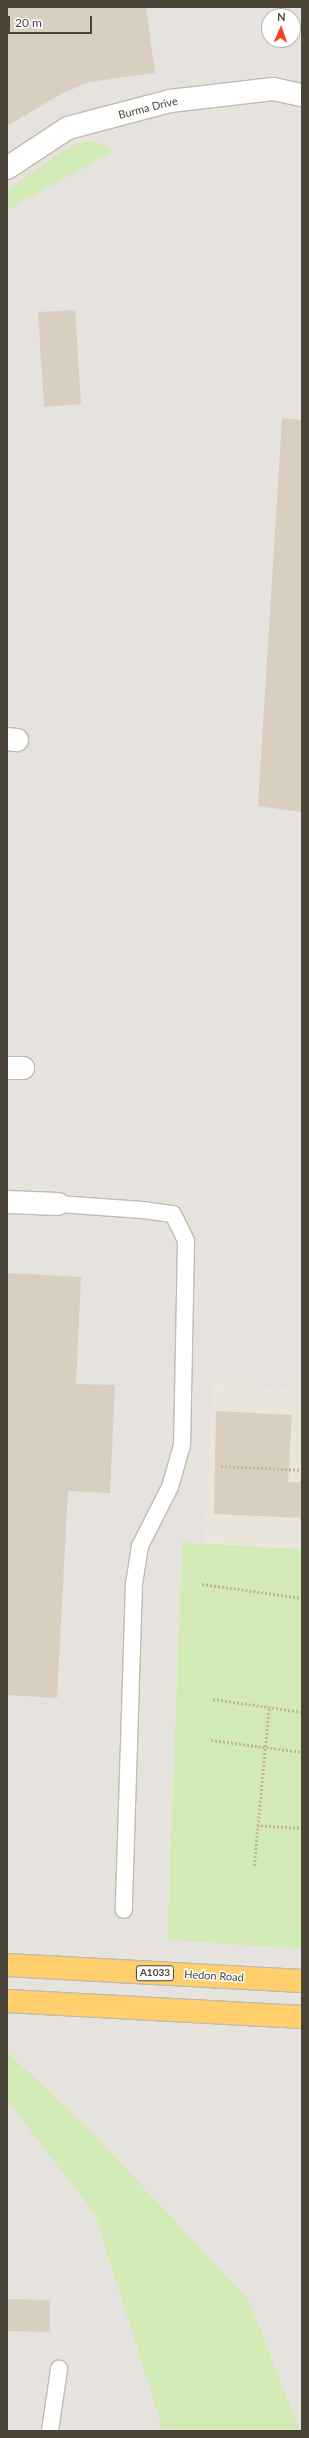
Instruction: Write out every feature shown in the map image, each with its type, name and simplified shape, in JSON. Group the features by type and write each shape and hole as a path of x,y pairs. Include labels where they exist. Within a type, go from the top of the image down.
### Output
{"highway":[{"name":"Hedon Road","path":"7,1965 302,1981"},
{"path":"7,2002 302,2017"}],"street":[{"name":"Burma Drive","path":"7,168 68,128 170,101 273,89 302,95"},
{"path":"7,1202 58,1204"}],"lane":[{"path":"58,1204 143,1210 173,1214 186,1241 182,1445 170,1487 140,1546 134,1584 124,1910"},
{"path":"50,2431 59,2368"}],"path":[{"path":"221,1466 302,1470"},
{"path":"202,1584 302,1598"},
{"path":"213,1699 302,1712"},
{"path":"254,1866 264,1747 269,1707"},
{"path":"211,1740 302,1752"},
{"path":"257,1825 302,1828"}],"shaded area":[{"path":"7,7 302,7 302,1391 213,1384 205,1543 182,1542 167,1939 302,1949 302,2431 7,2431"},
{"path":"213,1384 302,1391 302,1549 205,1543"}],"green space":[{"path":"84,141 103,144 113,152 7,210 7,192 17,183 63,151"},
{"path":"182,1542 302,1549 302,1949 167,1940"},
{"path":"7,2052 91,2131 249,2301 300,2431 153,2431 162,2427 95,2214 7,2100"}],"building":[{"path":"7,7 146,7 155,73 89,82 61,94 7,126"},
{"path":"75,310 81,404 44,407 38,312"},
{"path":"282,418 302,420 302,812 258,806"},
{"path":"7,1273 81,1277 76,1384 115,1385 110,1493 68,1491 57,1698 7,1695"},
{"path":"216,1411 292,1415 288,1482 302,1482 302,1518 214,1514"},
{"path":"7,2299 50,2300 50,2332 7,2331"}]}
